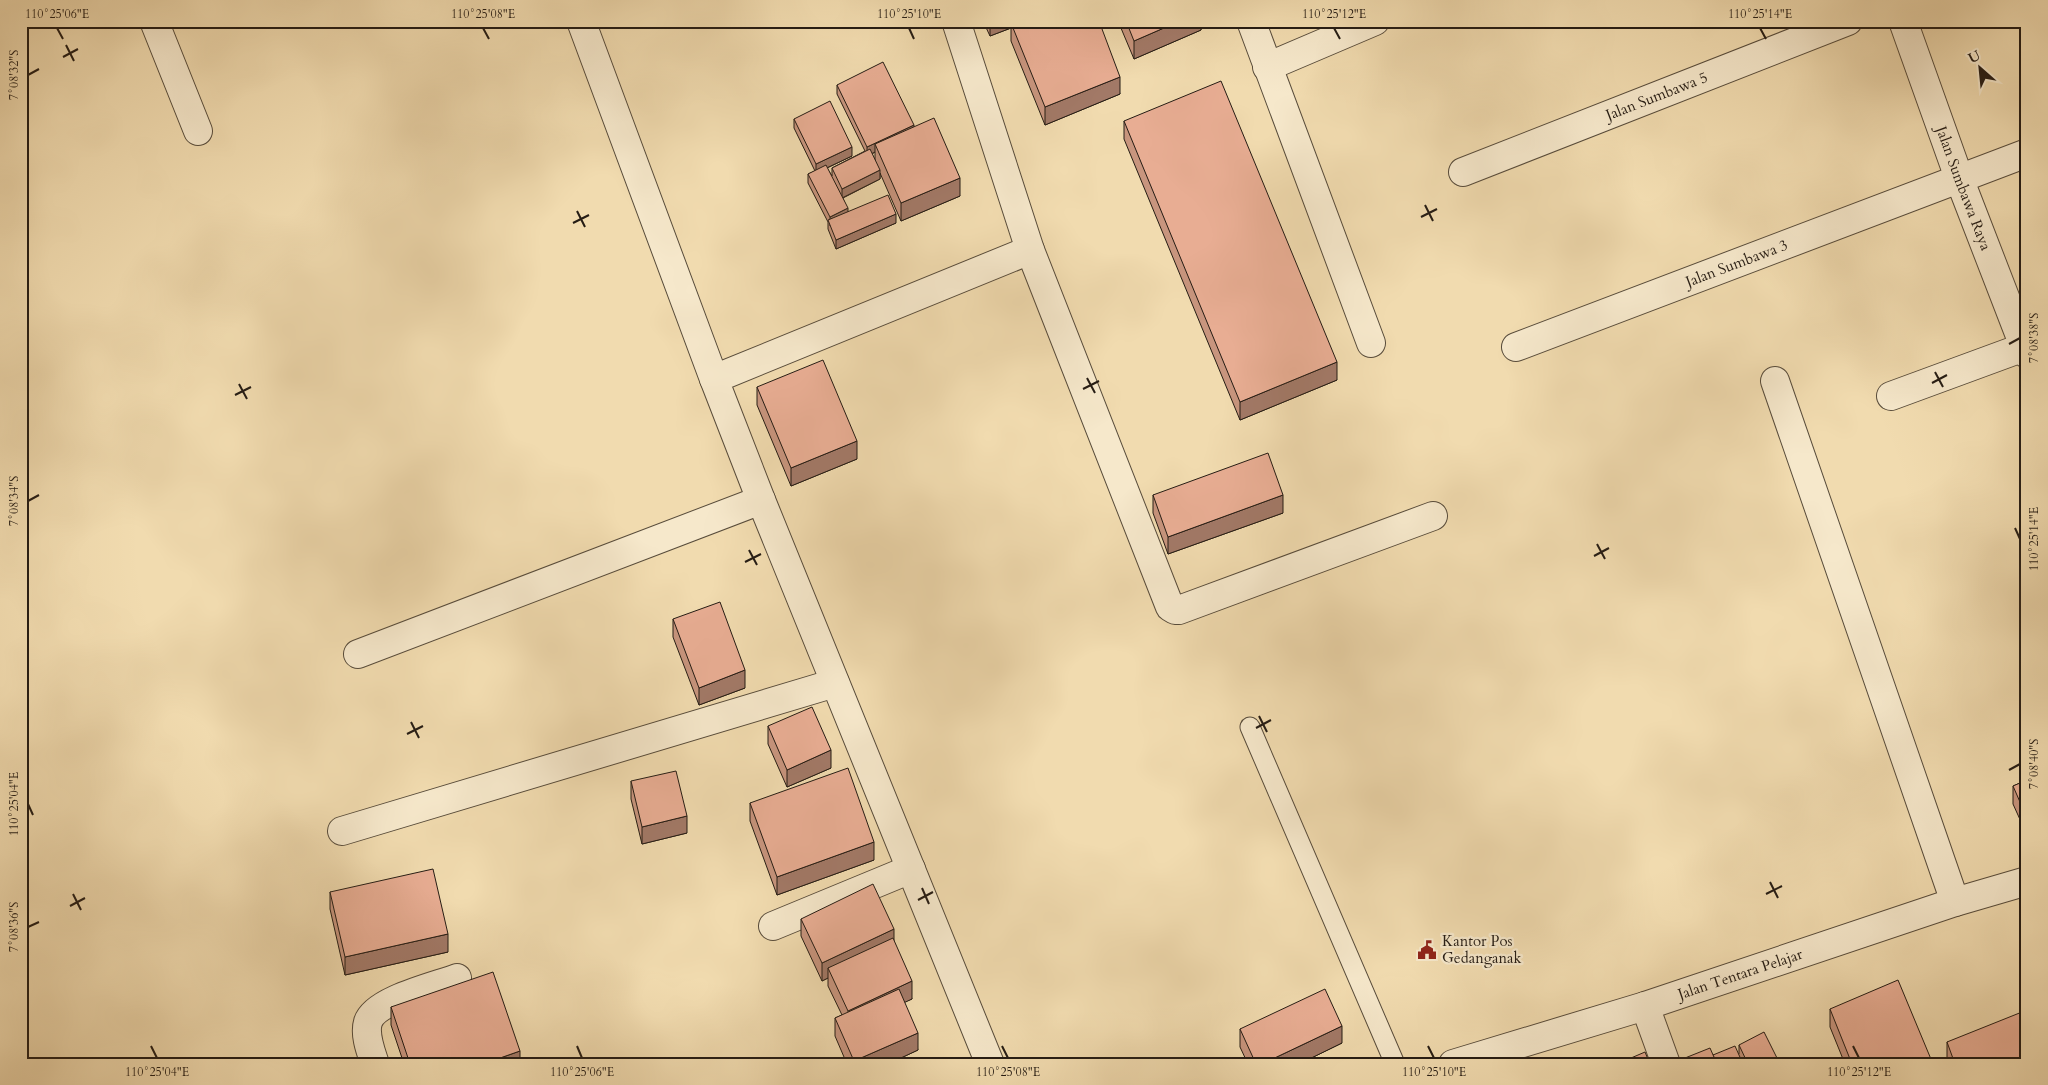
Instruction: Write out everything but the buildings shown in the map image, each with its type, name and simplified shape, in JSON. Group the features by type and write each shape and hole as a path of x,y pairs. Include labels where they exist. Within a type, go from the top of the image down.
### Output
{"street":[{"path":"154,21 198,131"},
{"path":"581,21 761,500 990,1064"},
{"path":"956,21 1030,250 1170,607 1179,610 1433,516"},
{"path":"1250,21 1371,343"},
{"path":"1267,67 1376,21"},
{"name":"Jalan Sumbawa 5","path":"1463,172 1848,21"},
{"name":"Jalan Sumbawa Raya","path":"1903,21 1959,178 2026,349"},
{"name":"Jalan Sumbawa 3","path":"1516,348 2027,153"},
{"path":"714,379 1030,250"},
{"path":"1892,396 2026,349"},
{"path":"1775,381 1955,902"},
{"path":"358,654 761,500"},
{"path":"342,831 835,683"},
{"path":"773,926 911,870"},
{"name":"Jalan Tentara Pelajar","path":"1453,1064 1645,1006 1955,902 2027,881"},
{"path":"375,1064 368,1038 368,1022 375,1011 387,1003 457,978"},
{"path":"1645,1006 1666,1064"}],"lane":[{"path":"1250,727 1395,1064"}],"place":[{"name":"Kantor Pos Gedanganak","path":"1427,950"}]}
